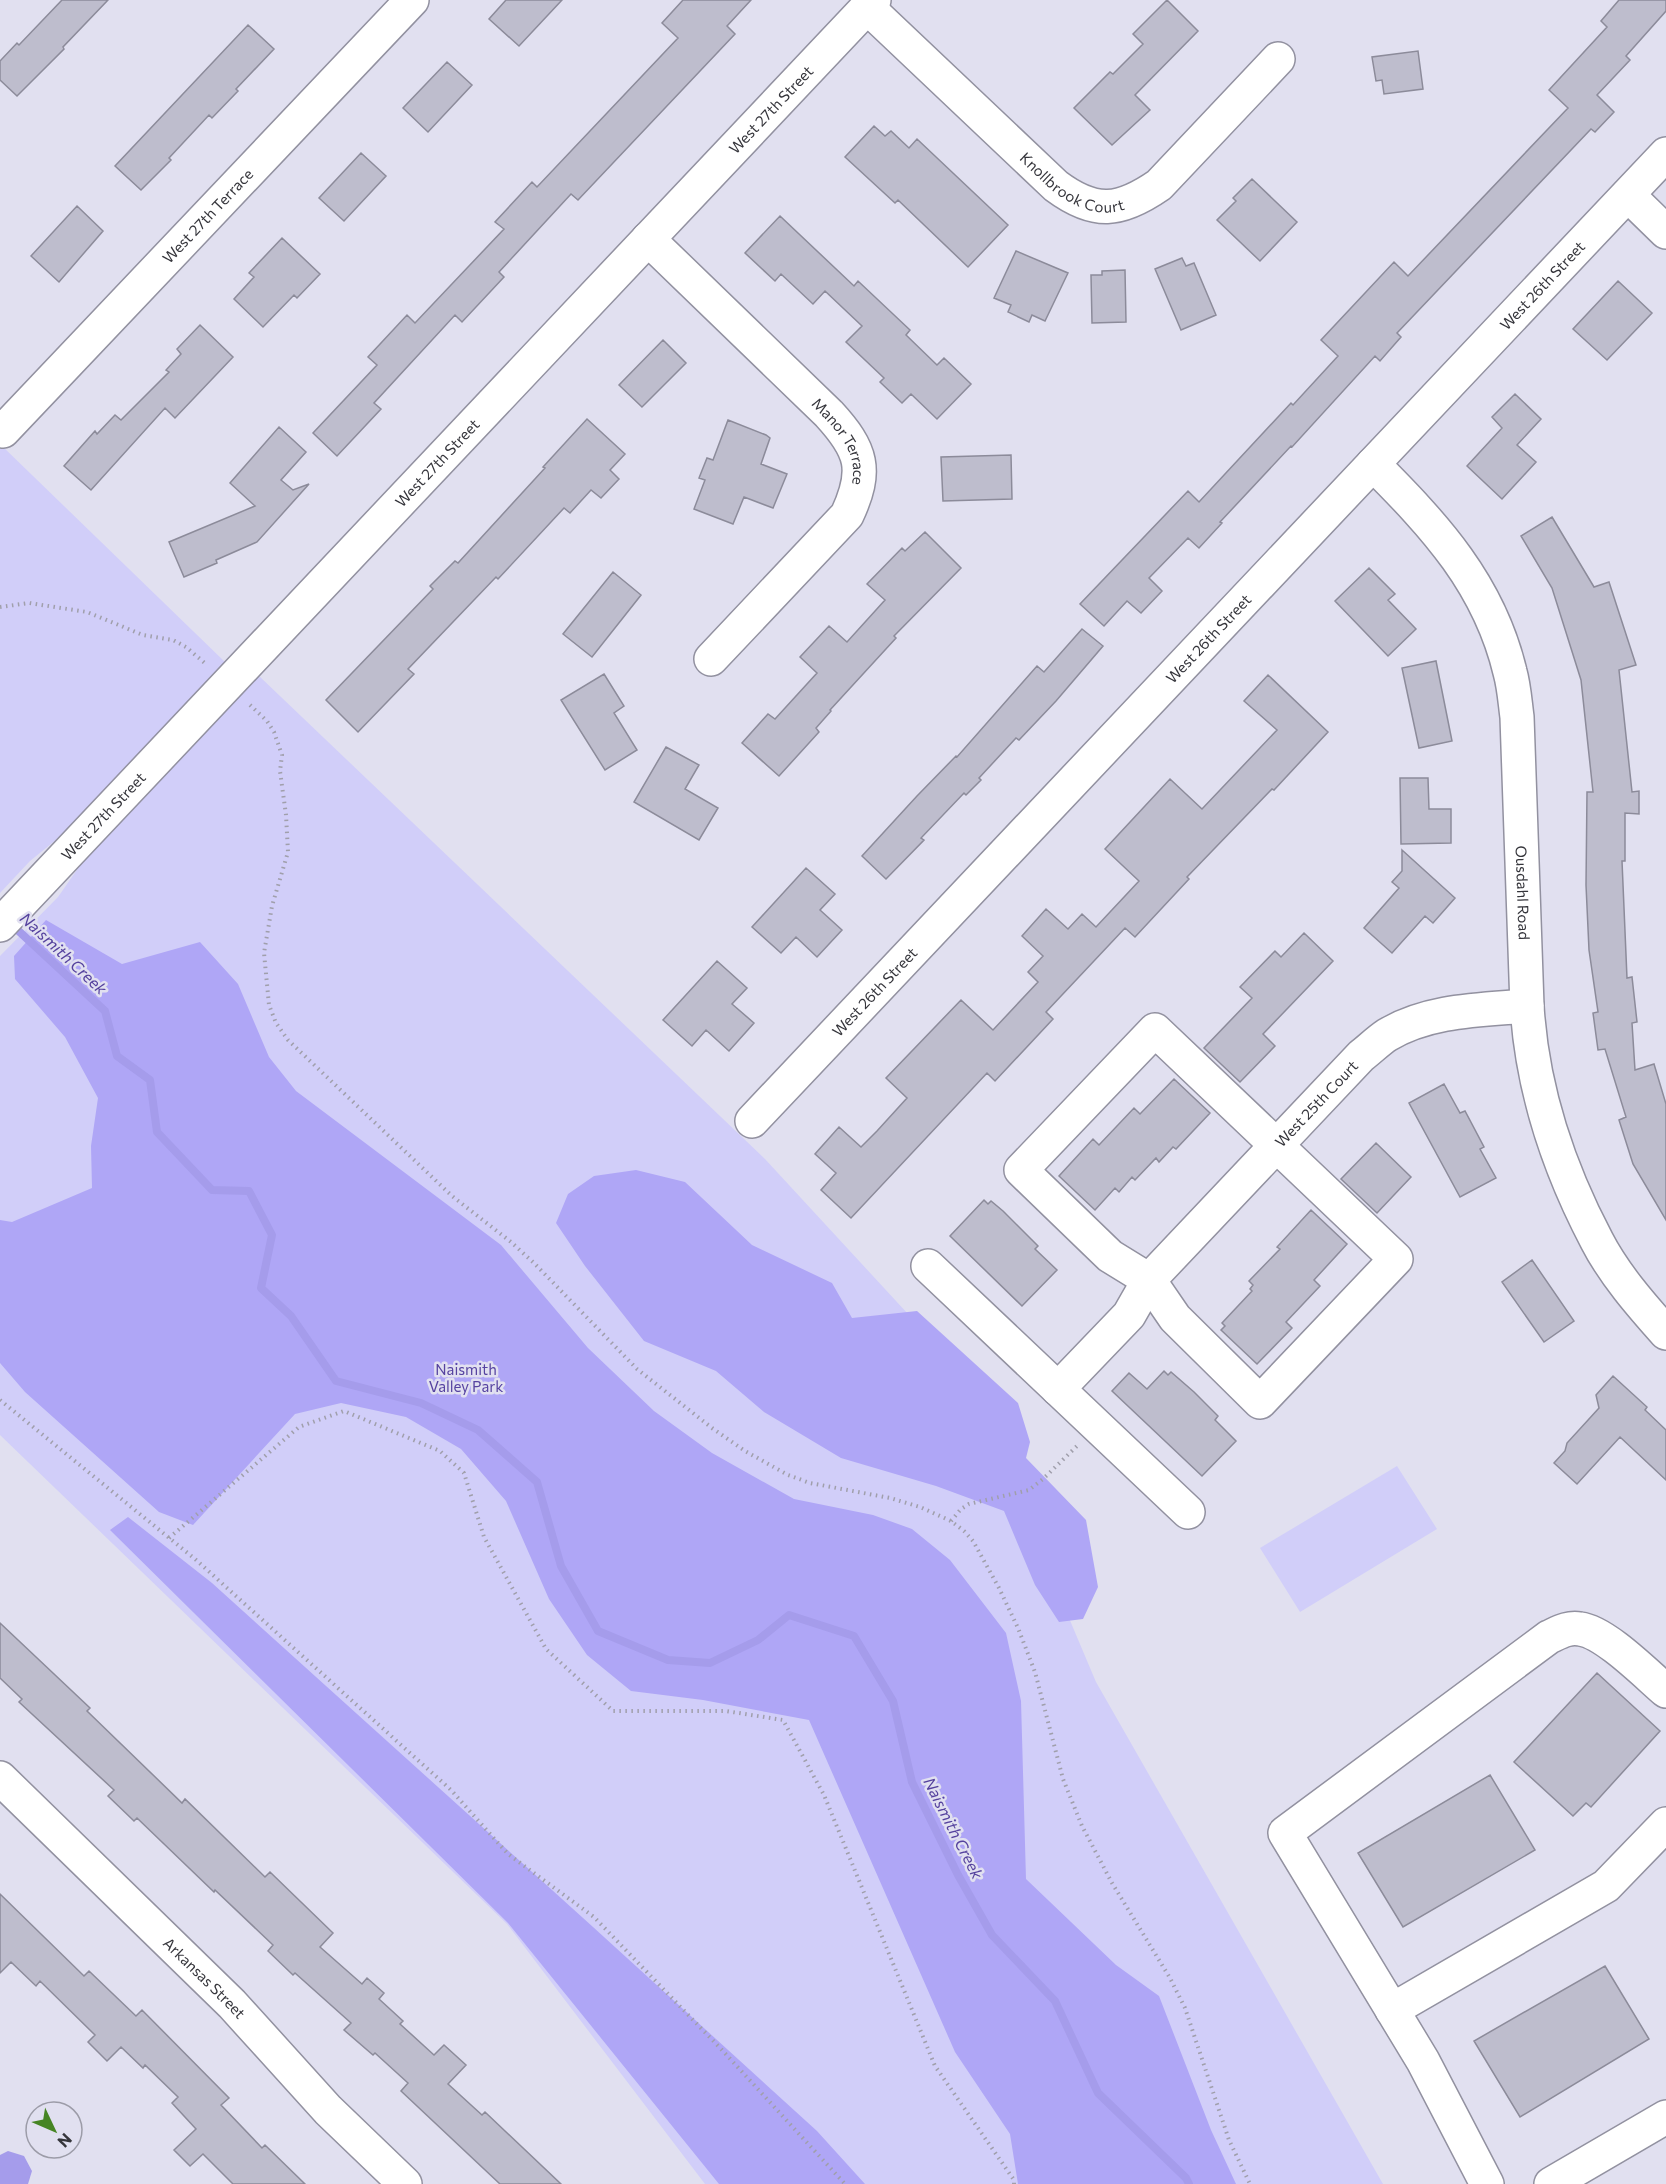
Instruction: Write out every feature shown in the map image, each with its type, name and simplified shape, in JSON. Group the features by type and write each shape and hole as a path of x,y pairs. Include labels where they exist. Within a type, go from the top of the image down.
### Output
{"street":[{"name":"West 27th Terrace","path":"3,431 412,0"},
{"name":"Knollbrook Court","path":"871,3 1056,186 1072,198 1098,207 1121,206 1139,199 1159,185 1278,59"},
{"name":"West 27th Street","path":"0,925 871,3"},
{"name":"West 26th Street","path":"752,1121 1666,154"},
{"path":"1628,195 1666,232"},
{"name":"Manor Terrace","path":"648,239 843,429 853,445 861,474 859,487 847,515 711,659"},
{"name":"Ousdahl Road","path":"1372,464 1449,545 1476,586 1497,632 1510,672 1517,717 1528,1035 1551,1137 1598,1243 1630,1291 1666,1333"},
{"name":"West 25th Court","path":"1058,1389 1129,1315 1149,1280 1361,1056 1387,1035 1417,1021 1448,1013 1527,1006"},
{"path":"1155,1030 1396,1259 1260,1402 1176,1318 1149,1280 1110,1256 1021,1170 1155,1030"},
{"path":"928,1266 1188,1512"},
{"path":"1487,2184 1423,2061 1285,1833 1549,1637 1566,1629 1582,1629 1603,1637 1666,1691"},
{"name":"Arkansas Street","path":"0,1778 232,2004 328,2110 405,2184"},
{"path":"1392,2010 1606,1886 1666,1824"},
{"path":"1551,2184 1666,2117"}],"path":[{"path":"0,607 29,603 87,612 143,635 173,640 186,647 214,672"},
{"path":"248,703 267,721 274,732 282,755 280,771 288,852 272,906 264,953 269,1005 276,1023 288,1040 452,1196 534,1263 637,1369 712,1428 745,1451 788,1475 810,1483 920,1507 951,1521 973,1541 1018,1628 1035,1672 1063,1779 1082,1826 1112,1883 1170,1978 1185,2008 1229,2140 1250,2184"},
{"path":"0,1400 195,1559 451,1790 508,1854 594,1917 722,2050 845,2184"},
{"path":"168,1538 299,1427 344,1411 440,1451 464,1473 484,1537 546,1649 613,1711 726,1711 783,1720 824,1795 935,2066 1014,2180 1014,2184"},
{"path":"951,1521 961,1509 969,1504 1029,1490 1097,1426"}],"green space":[{"path":"0,444 225,662 62,835 30,861 0,893"},
{"name":"Naismith Valley Park","path":"258,675 765,1159 968,1379 1096,1682 1383,2184 705,2184 507,1924 0,1435 0,956 58,897 88,854"},
{"path":"46,920 122,964 200,942 238,984 269,1057 296,1091 501,1245 588,1348 654,1411 712,1453 794,1499 873,1515 912,1529 950,1560 1006,1633 1021,1701 1026,1879 1116,1965 1159,1996 1211,2130 1236,2184 1018,2184 1010,2134 955,2052 809,1720 703,1700 631,1691 587,1655 549,1599 506,1501 461,1449 406,1417 341,1403 295,1414 193,1525 159,1512 25,1392 0,1363 0,1220 12,1222 92,1188 91,1146 98,1098 65,1037 15,979 14,956"},
{"path":"636,1170 685,1182 752,1245 832,1283 852,1318 917,1311 1018,1403 1030,1442 1026,1458 1086,1520 1098,1587 1083,1619 1059,1622 1035,1585 1004,1511 936,1486 841,1458 764,1412 716,1371 644,1341 585,1266 556,1223 568,1194 594,1176"},
{"path":"1397,1466 1437,1529 1300,1612 1260,1548"},
{"path":"128,1517 212,1583 593,1927 817,2131 865,2184 719,2184 508,1923 110,1530"}],"shaded area":[{"path":"8,2151 24,2156 24,2160 32,2171 28,2184 0,2184 0,2155"}],"building":[{"path":"62,0 108,0 17,96 0,80 0,61 17,43 19,45"},
{"path":"506,0 562,0 519,46 489,19"},
{"path":"683,0 751,0 727,26 735,34 578,200 571,194 499,272 504,277 462,322 455,315 374,403 381,409 337,456 313,433 377,365 368,357 407,315 415,323 504,229 495,222 532,182 537,187 678,38 662,23"},
{"path":"1167,0 1198,31 1135,95 1150,110 1112,145 1074,108 1110,72 1113,74 1143,44 1133,34"},
{"path":"1619,0 1666,0 1666,11 1626,56 1630,60 1597,95 1614,112 1595,132 1591,129 1397,333 1401,337 1380,361 1375,356 1220,522 1222,523 1199,548 1188,538 1149,578 1162,591 1141,613 1127,601 1104,626 1080,604 1188,491 1199,502 1338,356 1321,340 1394,262 1408,276 1568,108 1549,90 1607,27 1601,21"},
{"path":"248,25 274,49 236,89 238,91 212,118 209,115 169,158 171,160 141,190 115,166"},
{"path":"1418,51 1423,89 1384,94 1382,80 1376,81 1372,57"},
{"path":"447,62 472,85 428,132 403,108"},
{"path":"874,126 885,136 891,131 909,148 917,139 1008,225 968,267 898,200 895,203 845,157"},
{"path":"361,153 386,176 344,221 319,198"},
{"path":"1252,179 1297,222 1260,261 1217,220 1236,201 1233,198"},
{"path":"77,206 103,231 59,282 31,256"},
{"path":"780,216 854,286 858,281 910,330 906,335 937,365 944,358 971,384 937,419 911,394 902,403 880,382 884,378 846,342 862,326 825,291 813,304 781,274 775,281 745,253"},
{"path":"282,238 320,274 297,298 294,295 263,327 234,299 254,277 249,273"},
{"path":"1016,251 1068,273 1045,321 1032,315 1029,322 1008,312 1011,305 994,298"},
{"path":"1182,258 1186,266 1194,263 1216,315 1181,330 1155,269"},
{"path":"1125,270 1126,322 1092,323 1091,275 1102,275 1102,271"},
{"path":"1618,281 1652,313 1607,360 1573,329"},
{"path":"200,325 233,357 175,418 165,408 91,490 64,466 95,431 97,434 115,415 121,420 169,372 166,370 181,354 177,349"},
{"path":"663,340 686,363 642,407 619,385"},
{"path":"1515,394 1541,419 1517,445 1536,462 1502,499 1467,466 1502,428 1492,417"},
{"path":"587,419 625,454 610,470 619,479 601,498 591,490 570,513 564,508 498,579 496,577 408,669 414,674 358,732 326,700 433,589 430,586 455,561 458,563"},
{"path":"728,420 770,438 761,464 787,474 773,508 744,497 733,524 694,509 705,480 699,478 707,458 713,460"},
{"path":"279,427 306,452 281,480 293,490 309,484 257,542 184,577 169,542 255,506 230,483"},
{"path":"1011,455 1012,499 943,501 941,457"},
{"path":"1552,517 1594,587 1609,582 1636,665 1619,670 1632,792 1639,791 1639,814 1625,813 1625,861 1622,861 1627,978 1632,977 1637,1022 1632,1023 1635,1070 1654,1064 1666,1104 1666,1220 1633,1164 1619,1120 1626,1117 1605,1049 1598,1050 1593,1013 1598,1012 1589,950 1586,885 1587,792 1593,792 1581,680 1552,588 1521,536"},
{"path":"925,532 961,568 894,636 896,638 830,710 816,728 819,732 779,776 742,743 768,714 775,719 817,673 800,657 829,626 847,642 885,600 867,584 902,548 905,551"},
{"path":"1369,568 1395,594 1388,600 1416,629 1388,656 1335,601"},
{"path":"613,572 641,595 592,657 563,634"},
{"path":"1082,629 1103,646 1056,701 1019,740 1016,738 979,778 981,780 966,795 964,793 921,838 924,840 886,879 862,856 917,796 957,757 1037,666 1044,672"},
{"path":"1436,661 1452,741 1419,748 1402,668"},
{"path":"604,674 624,706 614,713 637,750 605,770 561,700"},
{"path":"1268,675 1328,732 1187,877 1189,879 1135,937 1125,928 1046,1012 1053,1019 995,1081 987,1073 851,1218 821,1190 836,1173 815,1154 839,1127 861,1147 877,1131 907,1098 886,1078 961,1000 993,1030 1038,982 1028,972 1043,956 1022,936 1046,909 1068,929 1082,914 1096,927 1139,881 1105,849 1170,779 1202,809 1277,730 1244,701"},
{"path":"666,747 699,765 685,789 718,808 699,840 634,802"},
{"path":"1400,778 1428,778 1429,809 1451,809 1451,843 1401,844"},
{"path":"1402,850 1455,898 1433,923 1425,916 1392,953 1364,928 1399,888 1392,882 1402,871"},
{"path":"806,868 835,894 820,910 842,930 817,957 796,937 781,953 752,927"},
{"path":"1304,933 1333,961 1263,1034 1275,1046 1240,1082 1204,1048 1252,998 1240,987 1275,951 1281,957"},
{"path":"717,961 747,988 732,1004 754,1023 729,1051 706,1030 692,1046 663,1020"},
{"path":"1174,1079 1210,1113 1176,1149 1173,1147 1159,1162 1156,1158 1135,1180 1132,1177 1119,1192 1115,1188 1095,1210 1059,1176 1093,1139 1099,1145 1134,1108 1140,1114"},
{"path":"1444,1084 1460,1113 1465,1111 1484,1147 1480,1149 1496,1178 1460,1197 1409,1103"},
{"path":"1376,1143 1411,1177 1377,1213 1341,1179"},
{"path":"984,1200 988,1204 991,1201 1003,1211 1038,1246 1035,1249 1057,1270 1022,1306 950,1236"},
{"path":"1311,1210 1347,1244 1314,1280 1320,1286 1286,1322 1292,1328 1257,1364 1221,1330 1225,1326 1222,1323 1252,1291 1250,1289 1253,1285 1249,1281 1280,1249 1277,1247"},
{"path":"1532,1260 1574,1321 1544,1342 1502,1282"},
{"path":"1164,1371 1168,1375 1171,1372 1194,1392 1218,1416 1215,1420 1236,1441 1202,1476 1112,1391 1129,1373 1147,1389"},
{"path":"1613,1376 1647,1407 1645,1410 1666,1430 1666,1480 1620,1437 1577,1484 1554,1463 1565,1451 1567,1443 1599,1408 1596,1395"},
{"path":"0,1623 90,1708 87,1711 182,1803 185,1799 265,1877 270,1872 333,1933 320,1947 362,1984 367,1978 384,1993 379,1999 403,2021 400,2024 434,2055 444,2045 466,2065 448,2084 482,2115 485,2112 561,2184 500,2184 401,2091 408,2083 375,2053 373,2055 344,2030 351,2023 268,1951 273,1945 137,1818 134,1821 108,1796 114,1790 19,1702 22,1699 0,1678"},
{"path":"1597,1673 1660,1731 1591,1807 1586,1803 1573,1816 1514,1762"},
{"path":"1490,1775 1535,1850 1403,1927 1358,1853"},
{"path":"0,1894 84,1976 89,1971 136,2016 142,2010 229,2098 221,2105 262,2148 265,2145 305,2184 233,2184 203,2154 190,2166 174,2150 196,2129 172,2103 178,2097 145,2065 143,2068 121,2047 107,2061 88,2042 95,2035 40,1981 36,1986 11,1962 0,1973"},
{"path":"1605,1966 1649,2039 1520,2117 1474,2041"}],"waterway":[{"name":"Naismith Creek","path":"10,923 105,1011 117,1056 150,1080 157,1132 212,1190 249,1191 272,1235 261,1288 291,1316 336,1381 421,1403 478,1430 537,1482 561,1566 598,1631 668,1660 710,1663 758,1640 789,1615 854,1636 893,1701 912,1782 958,1875 992,1935 1055,2001 1098,2093 1186,2178 1189,2184"}]}
